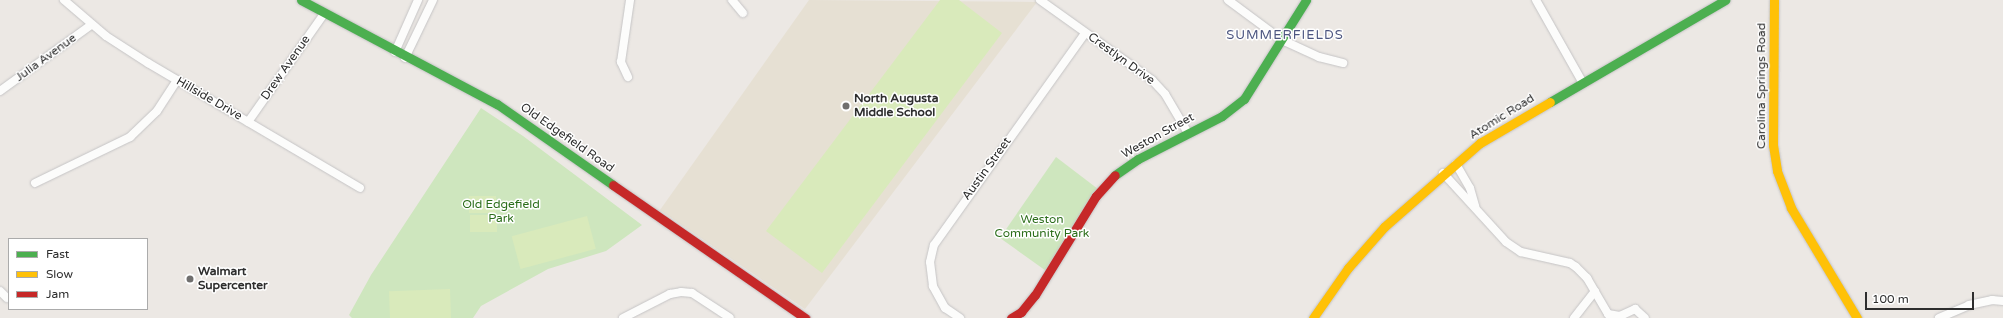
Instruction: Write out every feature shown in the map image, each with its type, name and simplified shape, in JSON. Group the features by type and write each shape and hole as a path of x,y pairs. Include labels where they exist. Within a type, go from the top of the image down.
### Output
{"street":[{"name":"Hillside Drive","path":"64,0 91,25 176,80 360,188"},
{"name":"Old Edgefield Road","path":"301,0 405,58 500,106 805,318"},
{"path":"394,52 418,0"},
{"path":"405,58 433,0"},
{"path":"628,77 621,62 630,0"},
{"path":"732,0 743,13"},
{"name":"Crestlyn Drive","path":"1040,0 1159,87 1188,133"},
{"path":"1228,0 1282,40 1319,57 1343,63"},
{"name":"Weston Street","path":"1010,318 1021,312 1035,295 1080,220 1104,186 1138,159 1230,111 1244,99 1306,0"},
{"path":"1536,0 1583,83"},
{"name":"Atomic Road","path":"1313,318 1348,268 1374,238 1443,173 1480,143 1725,0"},
{"name":"Carolina Springs Road","path":"1774,0 1773,145 1777,171 1791,208 1857,318"},
{"name":"Drew Avenue","path":"248,122 324,14"},
{"name":"Julia Avenue","path":"0,91 91,25"},
{"name":"Austin Street","path":"948,316 931,281 930,262 934,245 1085,33"},
{"path":"35,183 134,134 157,111 176,80"},
{"path":"1456,164 1468,183 1477,209"},
{"path":"1443,173 1506,242 1526,253 1570,263 1582,272 1595,291 1607,316 1620,316 1635,309 1645,318"},
{"path":"0,291 7,298"},
{"path":"1574,318 1595,291"},
{"path":"623,318 670,294 681,292 692,293 730,318"},
{"path":"1939,318 1969,305 1992,300 2003,301"},
{"path":"948,316 960,318"}],"shaded area":[{"name":"North Augusta Middle School","path":"809,0 1037,2 805,309 660,210"}],"green space":[{"path":"940,0 959,0 1002,33 822,273 766,231"},
{"name":"Old Edgefield Park","path":"481,108 523,136 642,225 606,251 548,269 481,306 473,318 352,318 349,315 371,275"},
{"name":"Weston Community Park","path":"1056,157 1098,189 1049,273 1000,238"},
{"path":"469,196 496,196 496,213 469,213"},
{"path":"470,215 497,215 497,232 470,232"},
{"path":"587,216 596,249 520,269 512,236"},
{"path":"450,289 451,318 390,318 389,291"}],"traffic: fast":[{"path":"301,0 497,104 613,185"},
{"path":"1115,175 1138,159 1222,116 1244,99 1306,0"},
{"path":"1550,102 1725,0"}],"traffic: slow":[{"path":"1774,0 1773,145 1777,171 1791,208 1857,318"},
{"path":"1313,318 1348,268 1384,227 1480,143 1550,102"}],"traffic: jam":[{"path":"1011,318 1021,312 1035,295 1096,196 1115,175"},
{"path":"613,185 805,318"}],"place":[{"name":"North Augusta Middle School","path":"846,106"},
{"name":"Walmart Supercenter","path":"190,279"}],"district":[{"name":"SUMMERFIELDS","path":"1285,35"}]}
